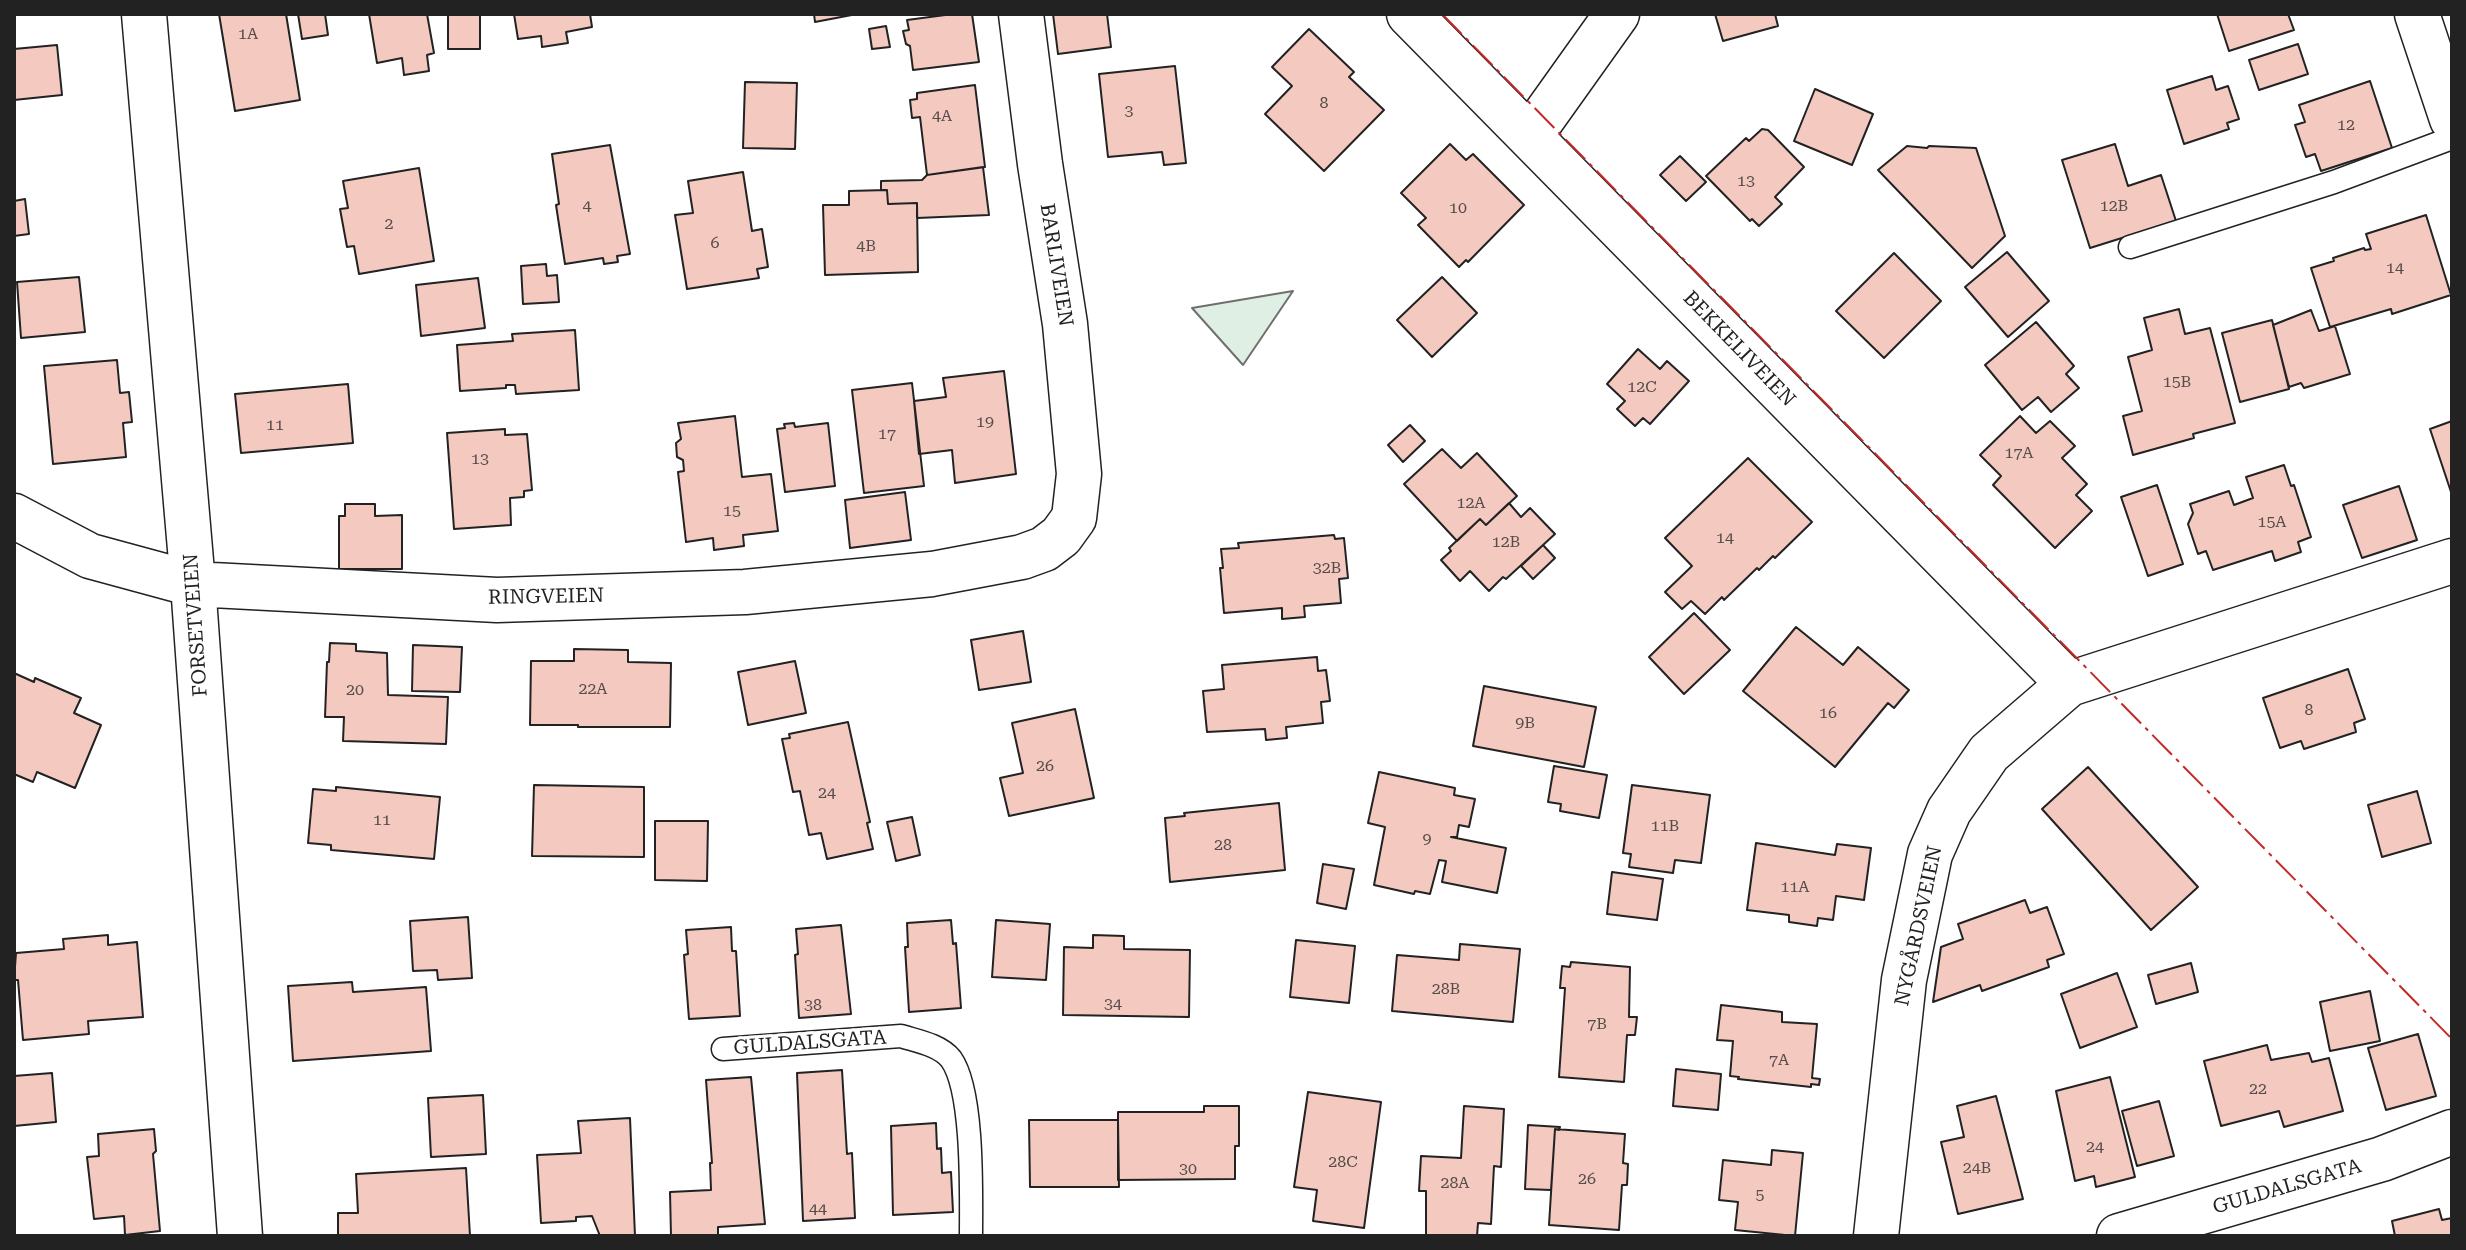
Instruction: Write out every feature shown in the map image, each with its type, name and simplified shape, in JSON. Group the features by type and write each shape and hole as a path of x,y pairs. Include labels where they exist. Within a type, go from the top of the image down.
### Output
{"street":[{"name":"FORSETVEIEN","path":"144,14 193,584 240,1236"},
{"name":"BARLIVEIEN","path":"1021,14 1065,324 1079,474 1074,518"},
{"name":"BEKKELIVEIEN","path":"1409,14 2069,684"},
{"path":"1530,136 1617,14"},
{"path":"2417,14 2452,119"},
{"name":"RINGVEIEN","path":"14,516 90,556 193,584 497,600 745,592 932,574 1022,557 1044,549 1061,536 1074,518"},
{"name":"NYGÅRDSVEIEN","path":"1876,1236 1904,980 1930,854 1949,811 1989,753 2069,684 2452,561"},
{"name":"GULDALSGATA","path":"2119,1236 2382,1159 2452,1132"}],"lane":[{"path":"2130,247 2334,182 2452,138"},
{"name":"GULDALSGATA","path":"723,1049 901,1036 928,1044 949,1057 960,1077 972,1161 971,1236"}],"green space":[{"path":"1293,291 1243,365 1192,308"}],"building":[{"path":"219,14 286,14 300,100 235,111"},
{"path":"298,14 325,14 328,35 302,39"},
{"path":"369,14 427,14 434,53 427,55 429,71 404,75 402,58 377,63"},
{"path":"448,14 480,14 480,49 448,49"},
{"path":"514,14 590,14 592,27 566,32 568,43 542,47 541,36 518,39"},
{"path":"814,14 857,14 815,22"},
{"path":"972,14 979,62 913,70 910,46 906,44 903,31 909,30 907,20"},
{"path":"1053,14 1107,14 1111,47 1058,54"},
{"path":"1715,14 1775,14 1778,26 1723,41"},
{"path":"2217,14 2288,14 2294,30 2229,51"},
{"path":"886,26 890,47 872,49 869,29"},
{"path":"1309,29 1354,72 1349,77 1384,110 1324,171 1265,114 1292,86 1272,67"},
{"path":"2298,44 2308,74 2259,90 2249,60"},
{"path":"57,45 62,95 14,100 14,49"},
{"path":"1175,66 1186,163 1164,165 1162,152 1108,157 1099,74"},
{"path":"2212,76 2216,90 2228,86 2239,119 2227,123 2229,129 2184,144 2167,90"},
{"path":"2370,81 2392,148 2321,171 2315,154 2306,157 2295,125 2305,122 2299,105"},
{"path":"745,82 797,83 795,149 743,148"},
{"path":"975,85 985,167 927,175 920,117 912,118 910,100 917,99 917,93"},
{"path":"1815,89 1873,114 1852,165 1794,141"},
{"path":"1762,129 1768,130 1804,167 1775,197 1782,204 1759,226 1752,219 1750,221 1706,176 1746,138 1749,141"},
{"path":"1450,144 1466,160 1473,154 1524,205 1468,262 1466,260 1459,267 1418,225 1426,218 1401,193"},
{"path":"2115,144 2128,186 2161,175 2176,221 2090,248 2062,160"},
{"path":"610,145 630,254 617,256 618,262 604,264 603,258 565,264 552,154"},
{"path":"1907,146 1976,148 2005,236 1972,268 1878,170"},
{"path":"1680,156 1706,182 1686,201 1660,175"},
{"path":"983,167 989,215 917,218 917,203 888,204 887,190 881,190 881,181 922,180 927,175"},
{"path":"419,168 434,261 359,274 354,246 347,247 340,209 348,208 343,181"},
{"path":"743,172 752,231 762,229 768,267 757,269 759,278 687,289 675,215 693,213 688,181"},
{"path":"887,190 888,204 917,203 918,272 825,275 823,205 849,205 849,191"},
{"path":"25,199 29,234 14,236 14,201"},
{"path":"2426,215 2451,295 2392,314 2391,309 2330,327 2311,268 2364,248 2371,249 2366,234"},
{"path":"2007,252 2049,301 2008,337 1965,287"},
{"path":"1894,253 1941,301 1884,358 1836,311"},
{"path":"546,264 547,276 557,275 559,302 523,304 521,266"},
{"path":"79,277 85,332 21,338 17,282"},
{"path":"1442,277 1477,313 1432,357 1397,320"},
{"path":"478,278 485,328 421,336 416,285"},
{"path":"2179,309 2185,334 2210,328 2235,423 2133,455 2123,416 2142,411 2128,357 2152,350 2144,318"},
{"path":"2311,310 2319,331 2335,326 2350,374 2304,388 2301,383 2289,387 2273,325"},
{"path":"2272,320 2289,389 2240,402 2222,333"},
{"path":"2036,322 2074,366 2066,374 2079,388 2051,412 2038,397 2022,410 1985,365"},
{"path":"575,330 579,390 516,394 515,385 506,385 506,388 460,391 457,345 513,341 512,334"},
{"path":"1638,349 1660,369 1667,361 1689,381 1650,424 1643,418 1635,426 1617,409 1625,401 1607,384"},
{"path":"117,360 120,393 129,392 132,422 123,423 126,457 53,464 44,366"},
{"path":"1004,371 1016,474 955,483 952,450 919,454 914,401 946,397 943,378"},
{"path":"912,383 924,486 864,493 852,390"},
{"path":"348,384 353,443 241,453 235,394"},
{"path":"735,416 742,477 771,474 778,531 743,535 744,546 714,550 713,538 686,542 678,472 684,471 683,460 677,457 676,443 681,439 678,423"},
{"path":"2020,416 2036,433 2050,421 2075,446 2062,458 2087,484 2076,495 2092,511 2055,548 1993,485 2001,476 1980,455"},
{"path":"2452,421 2452,492 2451,492 2430,429"},
{"path":"794,423 795,427 828,423 835,486 785,492 777,429"},
{"path":"1410,425 1425,441 1403,462 1388,445"},
{"path":"505,429 505,435 527,434 532,490 524,491 524,497 510,498 511,525 454,529 447,433"},
{"path":"1442,449 1461,468 1477,453 1517,496 1486,525 1480,519 1457,541 1404,484"},
{"path":"1748,458 1812,522 1775,558 1773,556 1759,570 1757,568 1705,614 1691,601 1682,609 1665,592 1692,566 1665,538"},
{"path":"2284,465 2311,537 2298,542 2301,552 2275,561 2272,551 2213,570 2206,551 2198,554 2188,524 2193,513 2190,504 2229,491 2234,505 2253,498 2246,477"},
{"path":"2157,485 2183,564 2148,576 2121,497"},
{"path":"2399,486 2417,540 2362,558 2343,505"},
{"path":"905,492 911,540 850,548 845,500"},
{"path":"1509,503 1521,517 1530,508 1555,534 1489,591 1470,571 1460,581 1441,560 1451,551 1449,548 1480,519 1486,525"},
{"path":"345,504 375,504 375,516 402,515 402,569 339,569 339,516 345,516"},
{"path":"1334,535 1335,539 1344,538 1348,578 1339,579 1341,603 1304,606 1305,617 1282,619 1282,608 1224,613 1221,549 1239,548 1238,543"},
{"path":"1543,545 1555,558 1533,579 1521,566"},
{"path":"1694,613 1730,650 1684,694 1649,657"},
{"path":"1796,627 1843,665 1858,647 1909,690 1894,708 1888,703 1835,767 1743,691"},
{"path":"1023,631 1031,682 979,690 971,640"},
{"path":"330,643 356,644 356,651 387,653 388,695 448,697 446,744 343,741 344,717 325,717"},
{"path":"413,645 462,647 460,692 412,691"},
{"path":"574,649 628,650 628,662 671,663 670,727 530,725 531,661 574,661"},
{"path":"1317,657 1318,671 1326,670 1330,701 1321,702 1323,723 1286,727 1287,738 1266,740 1265,729 1207,732 1203,691 1224,689 1222,665"},
{"path":"795,661 806,713 748,725 738,672"},
{"path":"2348,669 2365,719 2354,723 2356,732 2304,749 2301,741 2280,748 2263,698"},
{"path":"14,673 34,682 35,678 81,698 74,713 101,725 75,788 37,772 33,782 14,774"},
{"path":"1484,686 1596,707 1584,767 1473,746"},
{"path":"1075,709 1094,798 1009,816 1000,778 1023,773 1012,723"},
{"path":"848,722 873,849 827,859 821,833 809,835 800,791 793,792 782,739 790,738 789,734"},
{"path":"1554,766 1607,775 1599,818 1560,811 1561,804 1548,802"},
{"path":"2088,767 2198,887 2151,930 2042,809"},
{"path":"1379,772 1455,788 1454,795 1475,799 1469,827 1459,825 1457,837 1451,837 1506,848 1497,893 1442,882 1446,861 1439,860 1430,894 1415,891 1414,894 1374,885 1385,827 1368,823"},
{"path":"534,785 644,787 644,857 532,856"},
{"path":"1632,785 1710,795 1701,863 1675,860 1673,873 1629,867 1631,854 1623,853"},
{"path":"336,787 440,797 434,859 331,850 331,845 308,843 313,789 336,791"},
{"path":"2417,791 2431,843 2382,857 2368,805"},
{"path":"1279,803 1285,870 1170,882 1165,818 1185,816 1184,813"},
{"path":"912,817 920,855 896,861 887,822"},
{"path":"655,821 708,821 707,881 655,880"},
{"path":"1756,843 1835,855 1837,844 1871,848 1864,900 1836,896 1833,920 1818,918 1817,926 1789,922 1789,915 1747,910"},
{"path":"1323,864 1354,869 1346,909 1317,903"},
{"path":"1612,872 1663,879 1657,920 1607,914"},
{"path":"2025,900 2030,913 2047,907 2064,954 2047,960 2049,967 1982,991 1980,985 1933,1002 1941,947 1963,939 1958,924"},
{"path":"468,917 472,978 438,980 437,970 413,971 410,921"},
{"path":"951,920 961,1008 909,1012 905,947 908,947 907,923"},
{"path":"996,920 1050,924 1046,980 992,977"},
{"path":"841,925 851,1014 799,1018 796,929"},
{"path":"731,927 732,951 736,951 740,1016 689,1019 684,955 688,954 686,930"},
{"path":"108,935 108,945 137,942 143,1017 88,1021 89,1034 23,1040 18,980 14,980 16,953 64,949 63,939"},
{"path":"1093,935 1124,936 1124,949 1190,950 1189,1017 1063,1015 1064,947 1093,948"},
{"path":"1296,940 1355,946 1349,1003 1290,997"},
{"path":"1460,944 1520,949 1513,1022 1392,1011 1397,955 1459,960"},
{"path":"1571,962 1630,967 1629,1017 1637,1017 1635,1035 1627,1035 1624,1082 1559,1077 1565,988 1560,988 1562,966 1570,967"},
{"path":"2191,963 2198,992 2156,1004 2148,975"},
{"path":"2117,973 2137,1027 2080,1048 2061,994"},
{"path":"352,982 353,992 426,987 431,1051 293,1061 288,986"},
{"path":"2370,991 2380,1041 2330,1051 2320,1002"},
{"path":"1721,1005 1782,1012 1782,1022 1817,1024 1812,1078 1820,1079 1819,1085 1811,1084 1811,1087 1730,1076 1733,1041 1717,1040"},
{"path":"2418,1034 2436,1096 2386,1110 2368,1048"},
{"path":"2267,1045 2271,1060 2309,1053 2312,1062 2329,1058 2343,1111 2284,1127 2279,1111 2221,1126 2204,1061"},
{"path":"1676,1069 1721,1074 1718,1110 1673,1106"},
{"path":"842,1070 847,1154 852,1153 855,1218 803,1221 797,1073"},
{"path":"52,1073 56,1122 14,1126 14,1076"},
{"path":"751,1077 765,1224 718,1227 718,1236 671,1236 670,1192 711,1190 706,1080"},
{"path":"2110,1077 2135,1177 2096,1187 2094,1176 2075,1181 2056,1091"},
{"path":"1308,1092 1381,1102 1364,1228 1313,1221 1317,1190 1294,1187"},
{"path":"483,1095 486,1154 431,1157 428,1098"},
{"path":"1996,1096 2023,1199 1958,1214 1941,1142 1964,1137 1957,1106"},
{"path":"2159,1101 2174,1156 2137,1166 2122,1111"},
{"path":"1204,1106 1239,1106 1235,1179 1118,1180 1118,1112 1204,1112"},
{"path":"1464,1106 1504,1109 1501,1167 1494,1166 1491,1224 1478,1223 1477,1236 1426,1236 1426,1191 1419,1191 1421,1156 1461,1158"},
{"path":"630,1118 635,1236 600,1236 592,1216 576,1217 576,1221 541,1223 537,1155 581,1153 578,1121"},
{"path":"1029,1120 1118,1120 1119,1187 1030,1187"},
{"path":"936,1123 942,1173 951,1172 953,1212 893,1215 891,1126"},
{"path":"1528,1125 1560,1127 1559,1130 1555,1129 1551,1190 1525,1189"},
{"path":"154,1129 156,1151 153,1154 160,1231 125,1235 124,1216 94,1219 87,1157 99,1156 98,1134"},
{"path":"1555,1129 1625,1134 1623,1163 1628,1164 1627,1185 1622,1185 1619,1230 1549,1225"},
{"path":"1772,1150 1803,1153 1795,1236 1735,1230 1738,1202 1719,1200 1723,1160 1771,1165"},
{"path":"466,1168 470,1236 338,1236 338,1213 358,1213 356,1174"},
{"path":"2439,1209 2442,1220 2452,1218 2452,1236 2395,1236 2392,1221"}],"power":[{"path":"1442,14 2452,1039"}]}
